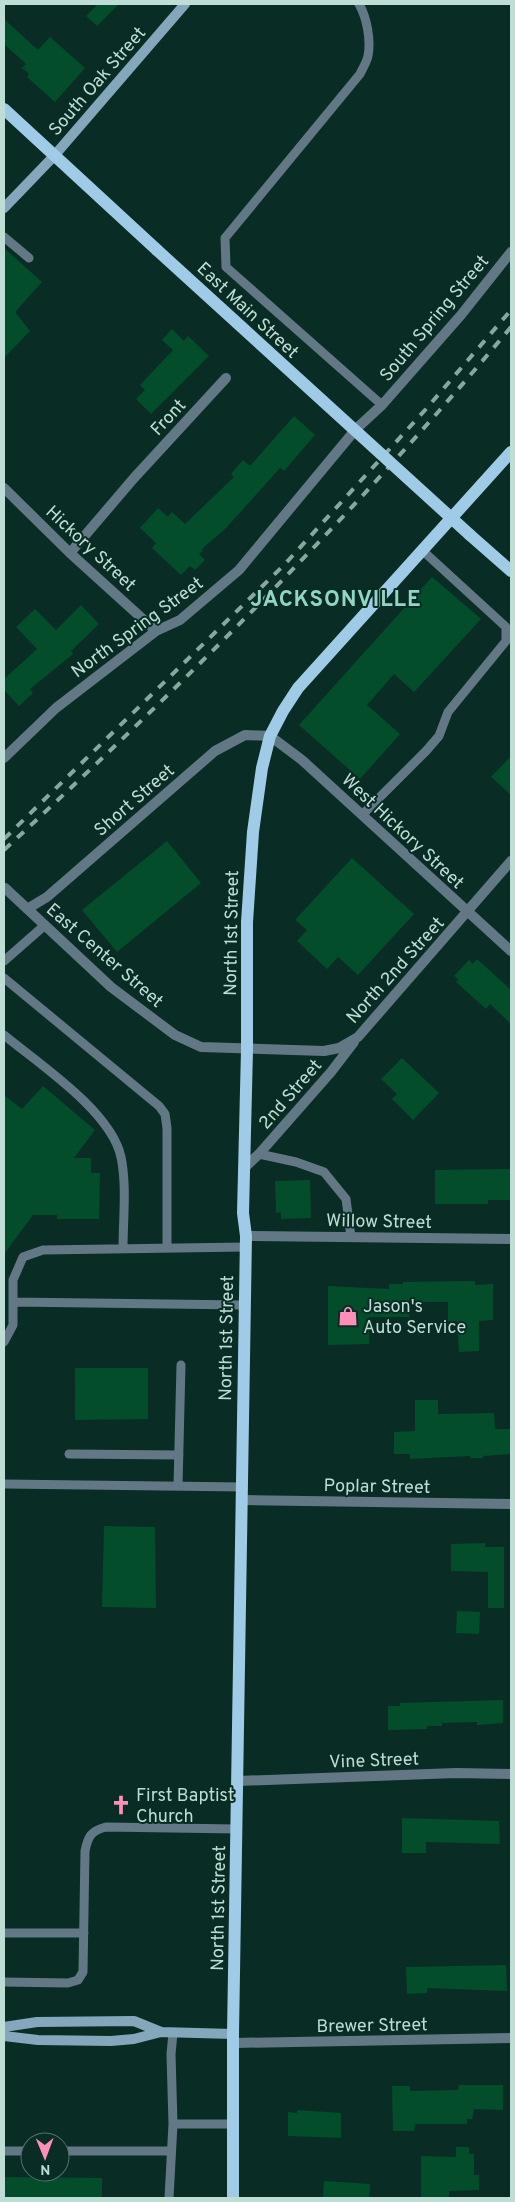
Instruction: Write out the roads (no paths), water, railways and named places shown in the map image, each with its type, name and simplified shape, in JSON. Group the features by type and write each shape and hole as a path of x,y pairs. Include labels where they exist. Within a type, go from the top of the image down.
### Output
{"main road":[{"name":"East Main Street","path":"4,109 511,571"},
{"name":"North 1st Street","path":"233,2198 243,1487 245,1242 242,1213 247,1050 247,895 255,814 262,768 270,736 282,711 298,688 433,541 511,452"}],"street":[{"name":"South Oak Street","path":"4,208 54,156 185,4"},
{"name":"South Spring Street","path":"382,405 461,315 511,252"},
{"name":"Front","path":"70,553 134,478 226,378"},
{"name":"North Spring Street","path":"4,758 56,708 156,631 180,620 239,570 356,429 382,405"},
{"name":"Hickory Street","path":"4,488 70,553 156,631"},
{"name":"Short Street","path":"27,910 55,890 215,751 245,734 270,736"},
{"name":"West Hickory Street","path":"270,736 302,760 511,951"},
{"name":"North 2nd Street","path":"247,1050 324,1051 339,1048 358,1037 468,913 511,861"},
{"name":"East Center Street","path":"5,888 111,987 175,1035 201,1046 247,1050"},
{"name":"2nd Street","path":"243,1168 259,1154 331,1072 358,1037"},
{"name":"Willow Street","path":"245,1242 351,1237 511,1239"},
{"name":"Poplar Street","path":"242,1500 511,1504"},
{"name":"Vine Street","path":"238,1781 456,1773 511,1774"},
{"path":"4,2027 38,2022 134,2021 162,2032 234,2039"},
{"path":"4,2036 38,2040 111,2041 134,2039 162,2032"},
{"name":"Brewer Street","path":"234,2039 511,2038"}],"lane":[{"path":"359,4 364,12 368,32 368,56 360,74 225,238 226,267 382,405"},
{"path":"4,237 29,258"},
{"path":"362,815 439,736 448,712 506,641 506,627 423,551"},
{"path":"4,961 45,925"},
{"path":"4,978 159,1106 166,1114 167,1248"},
{"path":"4,1035 83,1101 101,1118 112,1133 122,1164 123,1249"},
{"path":"259,1154 324,1172 346,1199 351,1237"},
{"path":"4,1342 13,1325 14,1280 23,1257 43,1250 167,1248 245,1242"},
{"path":"13,1302 243,1305"},
{"path":"178,1486 181,1365"},
{"path":"69,1454 179,1455"},
{"path":"4,1484 243,1487"},
{"path":"4,1982 68,1983 78,1980 83,1972 85,1851 87,1838 95,1830 106,1827 238,1829"},
{"path":"4,1933 84,1933"},
{"path":"169,2198 173,2124 171,2054 173,2033"},
{"path":"173,2124 234,2124"},
{"path":"4,2151 20,2151"},
{"path":"70,2151 171,2151"}],"railway":[{"path":"4,839 285,564 426,409 511,310"},
{"path":"4,850 137,725 266,597 391,464 511,327"}],"place":[{"name":"Jason's Auto Service","path":"348,1316"},
{"name":"First Baptist Church","path":"121,1805"}],"district":[{"name":"JACKSONVILLE","path":"336,598"}]}
